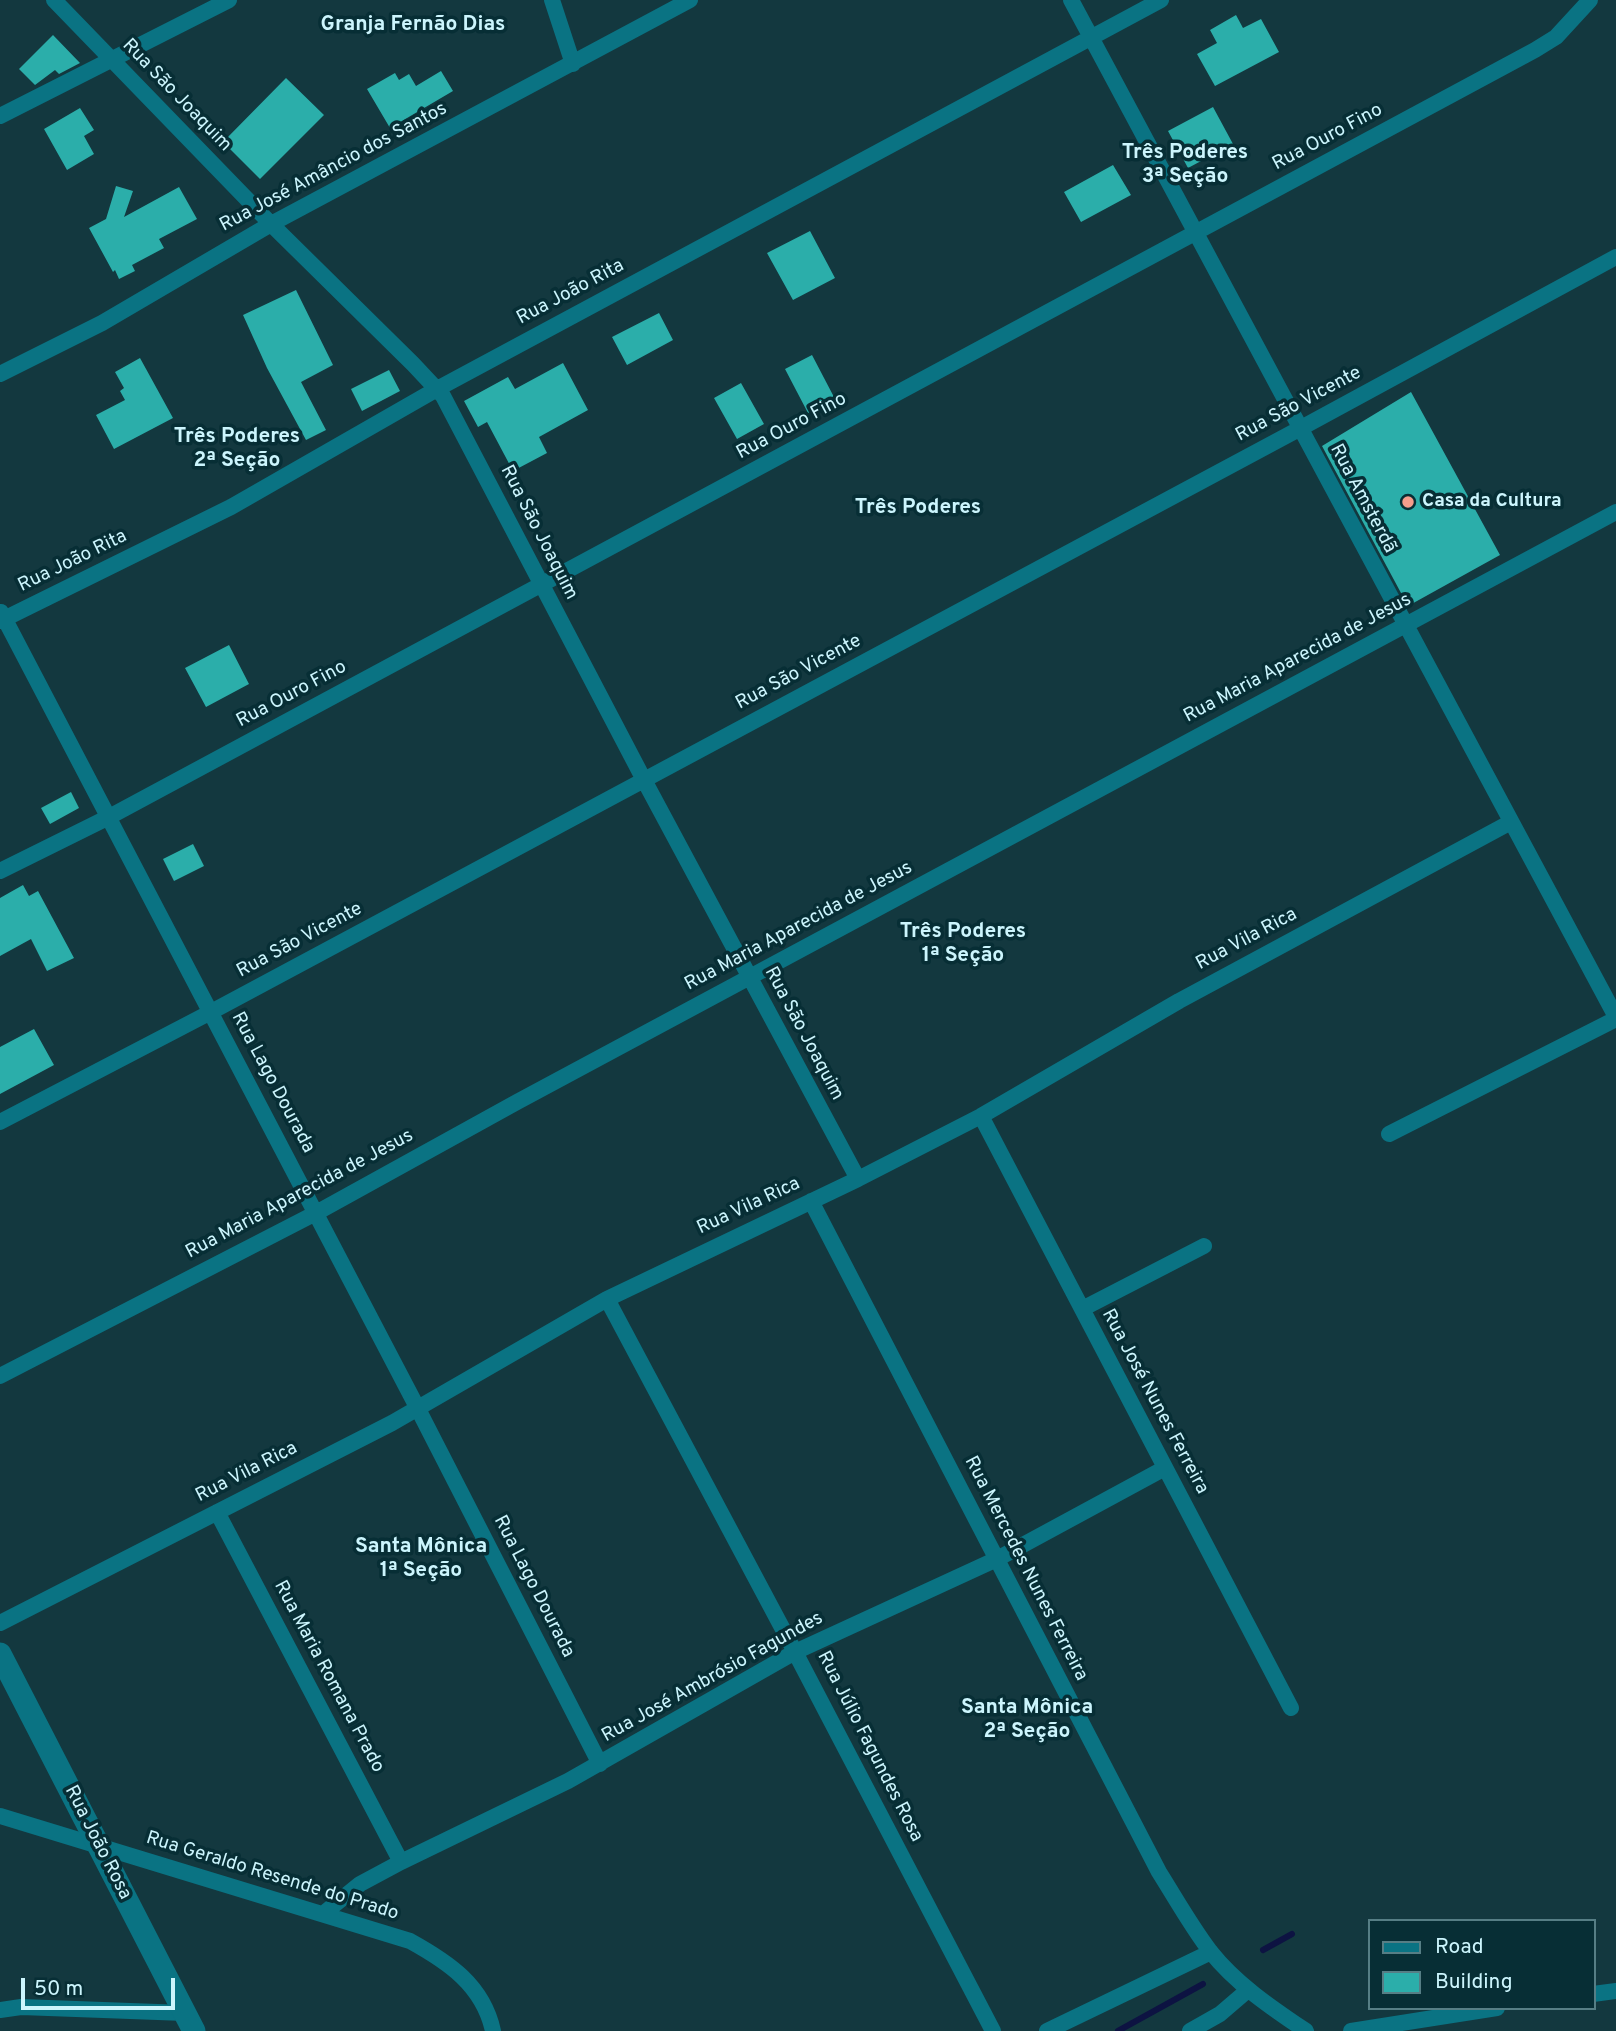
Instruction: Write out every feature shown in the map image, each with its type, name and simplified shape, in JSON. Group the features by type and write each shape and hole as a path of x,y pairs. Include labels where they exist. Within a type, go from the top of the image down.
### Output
{"main road":[{"name":"Rua João Rosa","path":"0,1654 190,2022"}],"street":[{"name":"Rua São Joaquim","path":"54,0 271,224 437,389 858,1179"},
{"path":"0,116 229,0"},
{"path":"552,0 573,64"},
{"name":"Rua José Amâncio dos Santos","path":"0,374 112,318 271,224 573,64 663,7 690,0"},
{"name":"Rua Amsterdã","path":"1071,0 1616,1018"},
{"name":"Rua João Rita","path":"2,617 231,507 437,389 1161,0"},
{"name":"Rua Ouro Fino","path":"0,871 108,817 1535,50 1556,37 1590,0"},
{"name":"Rua São Vicente","path":"0,1122 211,1012 1616,257"},
{"name":"Rua Maria Aparecida de Jesus","path":"0,1376 316,1213 1616,512"},
{"name":"Rua Lago Dourada","path":"2,617 316,1213 600,1764"},
{"name":"Rua Vila Rica","path":"0,1623 418,1409 607,1299 858,1179 981,1116 1179,1001 1511,822"},
{"path":"1389,1135 1616,1018"},
{"name":"Rua José Nunes Ferreira","path":"981,1116 1291,1708"},
{"name":"Rua Mercedes Nunes Ferreira","path":"811,1201 1159,1872 1211,1952 1244,1985 1306,2031"},
{"path":"1082,1309 1204,1246"},
{"name":"Rua Júlio Fagundes Rosa","path":"607,1299 993,2031"},
{"name":"Rua José Ambrósio Fagundes","path":"323,1914 360,1884 600,1764 795,1652 997,1559 1165,1468"},
{"name":"Rua Maria Romana Prado","path":"218,1512 401,1862"},
{"name":"Rua Geraldo Resende do Prado","path":"0,1816 410,1941 437,1955 459,1971 478,1996 494,2031"},
{"path":"1047,2031 1211,1952"},
{"path":"1190,2031 1220,2014 1244,1985"},
{"path":"1595,1994 1616,1991"},
{"path":"0,2010 21,2007 190,2022"},
{"path":"1351,2031 1484,2010"}],"building":[{"path":"1236,15 1243,28 1261,19 1279,52 1215,86 1197,54 1217,43 1210,30"},
{"path":"53,35 80,63 59,74 55,70 35,85 19,69"},
{"path":"441,71 453,91 390,128 367,89 395,73 399,80 409,74 416,86"},
{"path":"286,78 324,115 260,179 223,142"},
{"path":"1213,107 1233,144 1188,168 1168,131"},
{"path":"80,108 94,130 84,136 94,154 67,170 44,129"},
{"path":"1113,165 1131,195 1081,222 1064,192"},
{"path":"116,186 133,191 124,217 179,187 197,219 159,239 164,248 132,265 135,271 119,279 89,228 106,219"},
{"path":"810,231 835,278 793,300 767,253"},
{"path":"296,290 333,365 301,382 326,430 306,440 267,368 243,315"},
{"path":"659,313 673,340 627,365 612,337"},
{"path":"812,355 835,399 808,413 785,369"},
{"path":"140,358 173,418 114,449 96,415 125,400 120,391 124,388 115,372"},
{"path":"563,363 588,410 539,437 547,453 513,471 487,422 478,427 464,401 508,377 515,389"},
{"path":"389,370 400,391 362,411 351,389"},
{"path":"741,383 764,424 737,439 714,398"},
{"name":"Casa da Cultura","path":"1411,392 1500,555 1408,606 1322,446"},
{"path":"229,645 249,684 206,707 185,668"},
{"path":"71,792 79,808 50,824 41,808"},
{"path":"193,844 204,866 174,881 163,859"},
{"path":"23,885 29,896 38,891 74,958 47,971 31,939 0,956 0,898"},
{"path":"34,1029 54,1065 0,1094 0,1047"}],"waterway":[{"path":"1263,1950 1292,1934"},
{"path":"1118,2031 1203,1984"}],"place":[{"name":"Casa da Cultura","path":"1408,502"}],"district":[{"name":"Granja Fernão Dias","path":"413,26"},
{"name":"Três Poderes 3ª Seção","path":"1185,166"},
{"name":"Três Poderes 2ª Seção","path":"237,450"},
{"name":"Três Poderes","path":"918,509"},
{"name":"Três Poderes 1ª Seção","path":"963,945"},
{"name":"Santa Mônica 1ª Seção","path":"421,1560"},
{"name":"Santa Mônica 2ª Seção","path":"1027,1721"}]}
